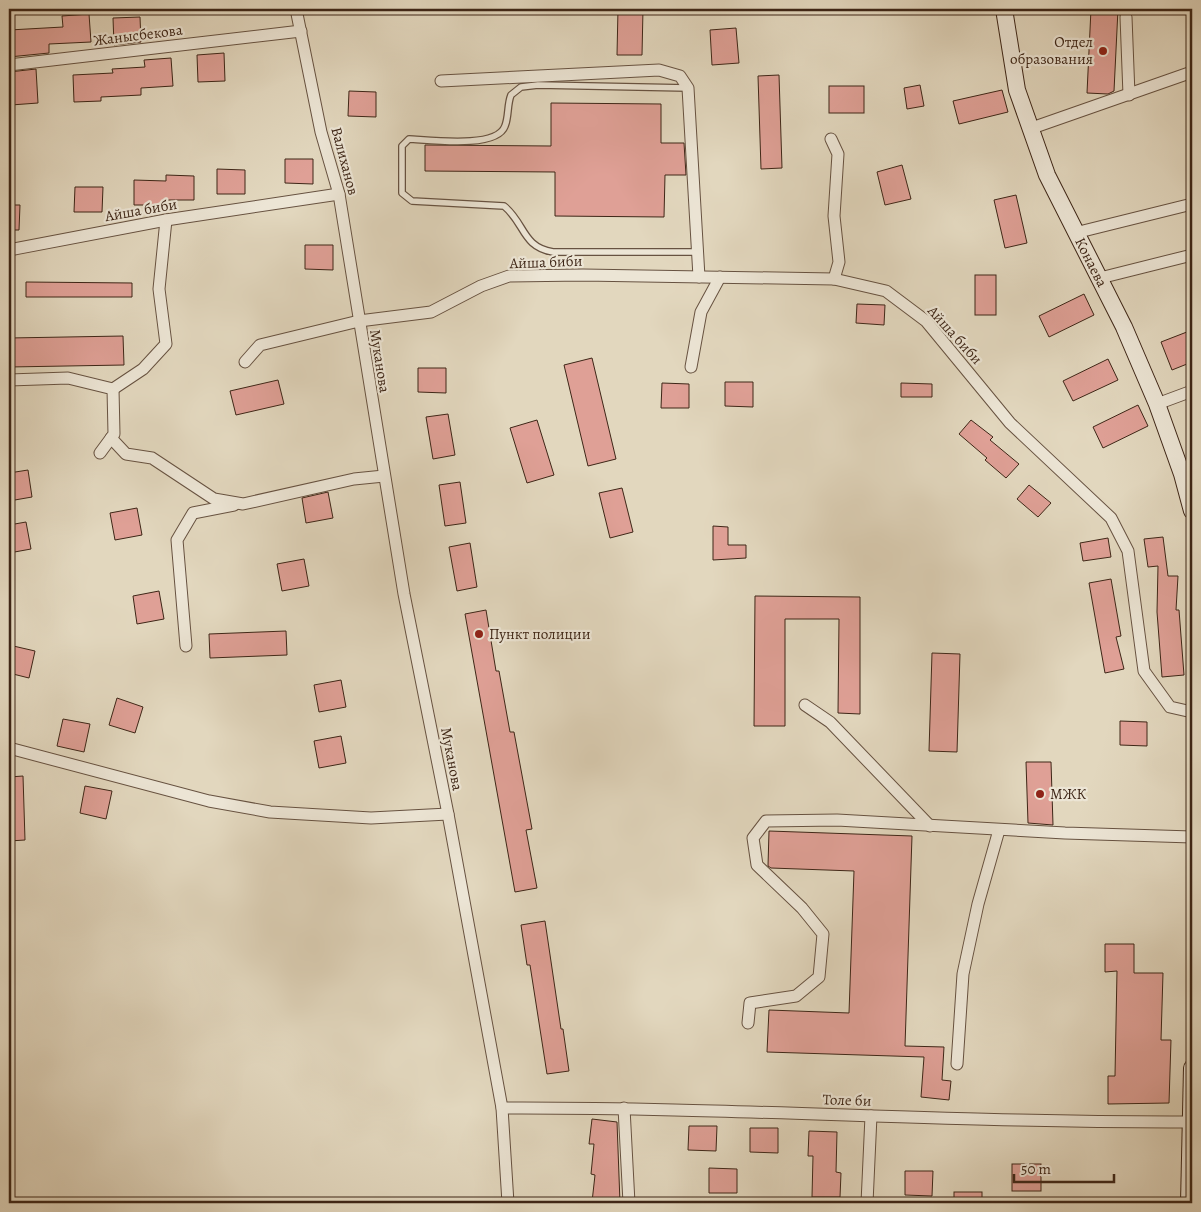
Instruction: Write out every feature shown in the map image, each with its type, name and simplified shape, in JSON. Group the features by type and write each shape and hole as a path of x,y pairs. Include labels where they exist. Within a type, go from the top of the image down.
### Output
{"main road":[{"name":"Конаева","path":"1004,9 1017,90 1047,175 1124,327 1157,404 1182,474 1192,512"},
{"path":"1189,1203 1192,1068"}],"street":[{"name":"Валиханов","path":"296,9 321,132 339,194 359,321"},
{"path":"1126,17 1129,95"},
{"name":"Жанысбекова","path":"9,65 301,31"},
{"path":"441,82 660,70 680,76 688,88 699,277"},
{"path":"1032,128 1192,72"},
{"path":"831,139 838,154 834,216 840,262 834,280"},
{"name":"Айша биби","path":"9,250 166,220 339,194"},
{"path":"1075,233 1192,204"},
{"path":"9,380 68,378 113,389 143,368 166,344 159,289 166,220"},
{"path":"1100,278 1192,255"},
{"name":"Айша биби","path":"246,362 260,345 359,321 431,312 481,286 509,276 720,277 834,280 886,292 926,321 1010,423 1111,518 1128,551 1144,670 1170,707 1192,712"},
{"path":"691,367 701,312 720,277"},
{"name":"Муканова","path":"359,321 384,476 502,1108 508,1203"},
{"path":"100,453 114,434 113,389"},
{"path":"1157,404 1192,391"},
{"path":"111,438 126,454 152,458 214,499 244,504"},
{"path":"186,646 177,540 193,513 244,504 354,479 384,476"},
{"path":"806,705 830,722 930,826"},
{"path":"9,748 209,801 270,812 371,818 448,814"},
{"path":"748,1023 750,1003 796,996 819,977 823,934 802,908 757,865 753,838 766,821 838,820 999,830 1192,837"},
{"path":"957,1064 963,974 978,904 999,830"},
{"name":"Толе би","path":"502,1108 624,1108 949,1120 1191,1114"},
{"path":"624,1108 629,1203"},
{"path":"867,1203 871,1116"}],"lane":[{"path":"688,88 567,84 521,87 511,95 506,125 499,135 481,140 409,139 404,142 402,146 402,192 412,201 504,206 512,213 526,237 539,249 553,252 698,252"}],"building":[{"path":"618,9 643,9 642,55 617,55"},
{"name":"Отдел образования","path":"1091,9 1118,9 1114,91 1108,94 1087,93"},
{"path":"89,14 91,42 49,44 49,53 9,57 9,30 63,27 62,16"},
{"path":"140,17 141,42 114,45 113,18"},
{"path":"736,28 739,63 712,65 710,30"},
{"path":"224,53 225,81 198,82 197,55"},
{"path":"171,58 173,86 141,88 141,95 101,97 101,101 74,102 73,75 113,73 112,69 145,67 144,60"},
{"path":"36,69 38,103 11,105 9,72"},
{"path":"779,75 782,168 761,169 758,76"},
{"path":"920,85 924,106 907,109 904,88"},
{"path":"829,86 864,86 864,113 829,113"},
{"path":"1002,90 1008,112 959,124 953,101"},
{"path":"349,91 376,92 376,117 348,116"},
{"path":"551,103 661,104 661,143 684,143 686,175 665,175 664,217 555,216 555,172 425,171 425,145 551,146"},
{"path":"285,159 313,159 313,184 285,183"},
{"path":"902,165 911,199 885,205 877,172"},
{"path":"217,169 245,170 245,194 217,194"},
{"path":"166,175 194,176 194,200 162,200 162,205 134,205 134,180 166,181"},
{"path":"75,187 103,187 102,212 74,212"},
{"path":"1016,195 1027,243 1005,248 994,200"},
{"path":"9,205 20,205 19,230 9,230"},
{"path":"305,245 333,245 333,270 305,269"},
{"path":"975,275 996,275 996,315 975,315"},
{"path":"26,282 132,283 132,297 26,297"},
{"path":"1084,294 1094,315 1049,337 1039,316"},
{"path":"857,304 885,305 884,325 856,323"},
{"path":"1192,330 1192,362 1172,370 1161,342"},
{"path":"123,336 124,365 9,367 9,338"},
{"path":"592,358 616,459 588,466 564,365"},
{"path":"1108,359 1118,380 1073,401 1063,381"},
{"path":"418,368 446,368 446,393 418,392"},
{"path":"278,380 284,404 236,415 230,391"},
{"path":"725,382 753,382 753,407 725,406"},
{"path":"662,383 689,384 689,408 661,408"},
{"path":"901,383 932,384 932,397 901,397"},
{"path":"1138,405 1148,426 1103,448 1093,427"},
{"path":"448,414 455,455 433,459 426,417"},
{"path":"537,420 554,475 527,483 510,428"},
{"path":"971,420 993,437 990,440 1019,464 1006,478 985,460 987,458 959,434"},
{"path":"28,470 32,497 9,501 9,473"},
{"path":"460,482 466,523 445,526 439,485"},
{"path":"1029,485 1051,503 1038,517 1017,499"},
{"path":"622,488 633,532 610,538 599,493"},
{"path":"328,492 333,518 306,523 302,498"},
{"path":"137,508 142,535 115,540 110,513"},
{"path":"26,522 31,549 9,553 9,525"},
{"path":"713,526 728,527 728,545 746,545 746,558 713,560"},
{"path":"1163,537 1168,576 1178,576 1176,610 1179,610 1184,675 1162,677 1157,612 1158,566 1148,567 1144,539"},
{"path":"1108,538 1111,557 1083,561 1080,543"},
{"path":"470,543 477,587 457,591 449,547"},
{"path":"304,559 309,586 282,591 277,564"},
{"path":"1111,579 1121,636 1116,637 1124,669 1105,673 1089,583"},
{"path":"159,591 164,619 137,624 133,596"},
{"path":"755,596 860,597 860,714 838,713 839,619 785,619 785,726 754,726"},
{"path":"486,610 496,671 499,671 510,732 514,732 532,829 526,830 537,888 515,892 465,614"},
{"path":"286,631 287,655 210,658 209,634"},
{"path":"9,645 35,651 29,678 9,673"},
{"path":"932,653 960,654 957,752 929,751"},
{"path":"341,680 346,707 319,712 314,685"},
{"path":"117,698 143,707 135,733 109,725"},
{"path":"63,719 90,724 84,752 57,746"},
{"path":"1120,721 1147,722 1147,746 1120,745"},
{"path":"341,736 346,763 319,768 314,741"},
{"name":"МЖК","path":"1026,762 1051,762 1053,825 1028,823"},
{"path":"23,776 25,840 9,841 9,777"},
{"path":"85,786 112,791 106,819 80,813"},
{"path":"769,831 912,836 905,1046 944,1047 942,1080 951,1081 949,1100 921,1097 924,1057 767,1052 769,1010 849,1013 854,871 771,868 768,866"},
{"path":"545,921 569,1071 547,1074 530,965 527,965 521,925"},
{"path":"1105,944 1134,944 1134,973 1163,973 1161,1040 1171,1040 1169,1103 1108,1104 1108,1076 1115,1076 1117,971 1105,972"},
{"path":"592,1119 617,1122 620,1203 592,1202 595,1175 591,1174 594,1144 589,1144"},
{"path":"689,1126 717,1126 716,1151 688,1150"},
{"path":"750,1128 778,1128 778,1153 750,1152"},
{"path":"809,1131 837,1132 836,1172 841,1173 840,1197 812,1197 813,1156 808,1156"},
{"path":"1012,1164 1041,1164 1041,1191 1012,1191"},
{"path":"709,1168 737,1169 737,1193 709,1193"},
{"path":"905,1171 933,1171 932,1196 905,1195"},
{"path":"954,1192 982,1192 982,1203 954,1203"}],"place":[{"name":"Отдел образования","path":"1103,51"},
{"name":"Пункт полиции","path":"479,634"},
{"name":"МЖК","path":"1040,794"}]}
